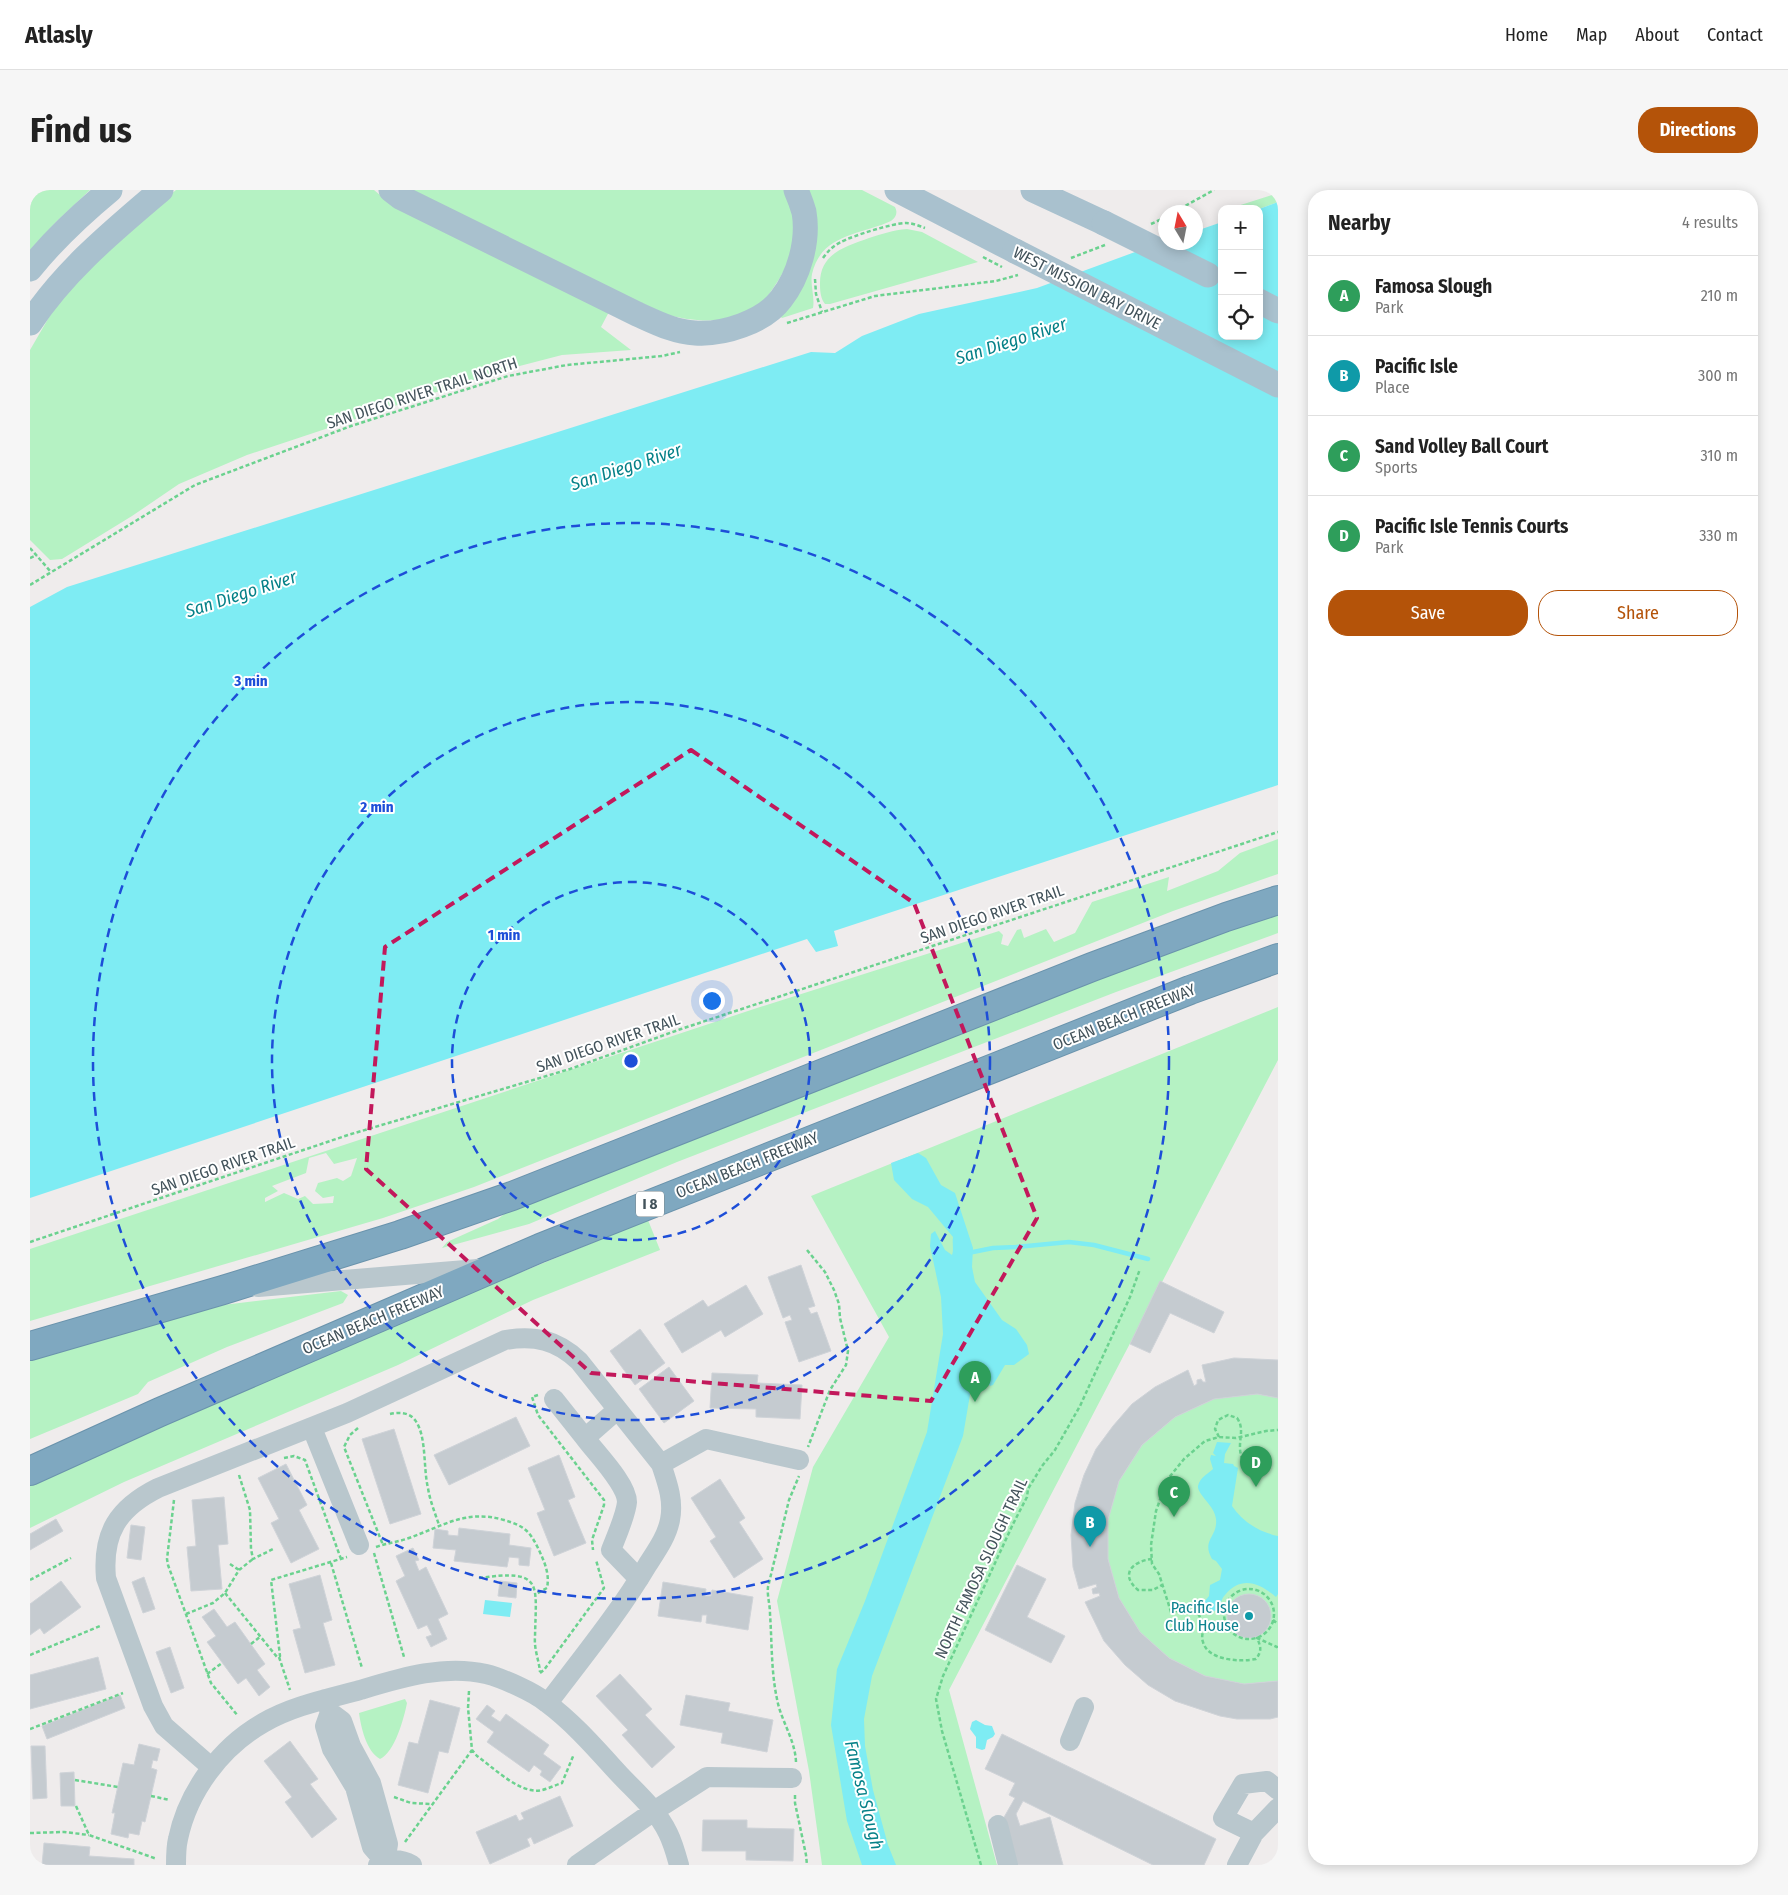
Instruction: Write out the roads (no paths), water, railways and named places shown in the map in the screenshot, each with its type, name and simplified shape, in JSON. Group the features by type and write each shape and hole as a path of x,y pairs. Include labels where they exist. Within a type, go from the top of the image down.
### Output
{"highway":[{"path":"30,1346 224,1290 400,1235 512,1196 1092,967 1226,916 1278,900"},
{"name":"OCEAN BEACH FREEWAY","path":"30,1471 160,1412 494,1268 662,1199 1190,990 1278,958"}],"main road":[{"path":"30,268 84,211 110,190"},
{"path":"30,323 65,277 90,250 161,190"},
{"path":"391,190 400,197 666,328 695,333 726,331 758,319 781,300 796,272 804,245 804,212 796,190"},
{"name":"WEST MISSION BAY DRIVE","path":"897,190 1018,263 1278,385"},
{"path":"1033,190 1108,233 1218,280"},
{"path":"1263,303 1278,311"}],"street":[{"path":"224,1290 494,1268"},
{"path":"211,1767 164,1726 153,1706 106,1578 105,1559 108,1539 116,1524 141,1496 158,1488 348,1414 505,1340 519,1338 534,1338 567,1349 579,1361 661,1464 672,1504 666,1535 639,1580 548,1703"},
{"path":"549,1396 585,1438 620,1484 626,1495 627,1505 611,1550 639,1580"},
{"path":"585,1438 618,1410"},
{"path":"312,1428 356,1550"},
{"path":"661,1464 706,1439 802,1460"},
{"path":"166,1862 178,1839 190,1802 211,1767 240,1739 264,1722 296,1708 327,1706 400,1679 438,1671 462,1671 487,1674 534,1694 548,1703 586,1738 654,1811 668,1832 679,1865"},
{"path":"327,1706 325,1726 332,1749 355,1788 372,1847 382,1864 398,1860 412,1865"},
{"path":"1070,1741 1084,1707"},
{"path":"577,1865 654,1811 707,1777 794,1779"},
{"path":"1254,1834 1223,1818 1243,1784 1267,1781 1278,1790"},
{"path":"1237,1865 1254,1834 1278,1808"},
{"path":"998,1825 1008,1865"}],"water":[{"name":"San Diego River","path":"1278,202 1278,785 834,931 838,946 816,952 807,939 30,1198 30,607 67,587 811,352 835,353 862,336 919,314 1037,288 1158,244 1158,250 1203,250 1203,229 1218,223 1218,340 1263,340 1263,208"},
{"path":"918,1153 926,1158 941,1185 955,1193 973,1248 972,1267 975,1282 1002,1320 1016,1329 1027,1345 1029,1354 1014,1365 1005,1365 993,1385 990,1386 983,1376 973,1377 963,1436 872,1676 864,1719 865,1746 873,1790 888,1845 896,1865 862,1865 847,1821 831,1725 837,1669 865,1601 927,1432 943,1334 941,1297 930,1246 931,1234 935,1231 945,1250 952,1255 953,1251 953,1237 928,1207 912,1199 894,1180 891,1163"},
{"path":"1217,1442 1231,1443 1225,1454 1224,1463 1233,1464 1238,1468 1232,1506 1241,1517 1252,1525 1264,1532 1278,1536 1278,1594 1276,1597 1264,1588 1244,1583 1231,1589 1224,1597 1218,1609 1213,1612 1203,1613 1199,1608 1209,1596 1210,1585 1220,1580 1222,1569 1212,1559 1208,1547 1215,1530 1215,1514 1200,1493 1198,1486 1202,1478 1213,1469 1210,1459 1211,1455 1216,1456 1213,1453"},
{"path":"485,1600 512,1603 510,1617 483,1614"},
{"path":"976,1720 985,1725 992,1726 995,1734 987,1740 985,1749 982,1750 976,1748 976,1737 970,1729 972,1722"}],"waterway":[{"path":"968,1253 993,1248 1069,1242 1094,1245 1148,1259"}],"place":[{"name":"Famosa Slough","path":"975,1402"},
{"name":"Pacific Isle Tennis Courts","path":"1256,1487"},
{"name":"Sand Volley Ball Court","path":"1174,1517"},
{"name":"Pacific Isle","path":"1090,1547"},
{"name":"Pacific Isle Club House","path":"1249,1616"}]}
